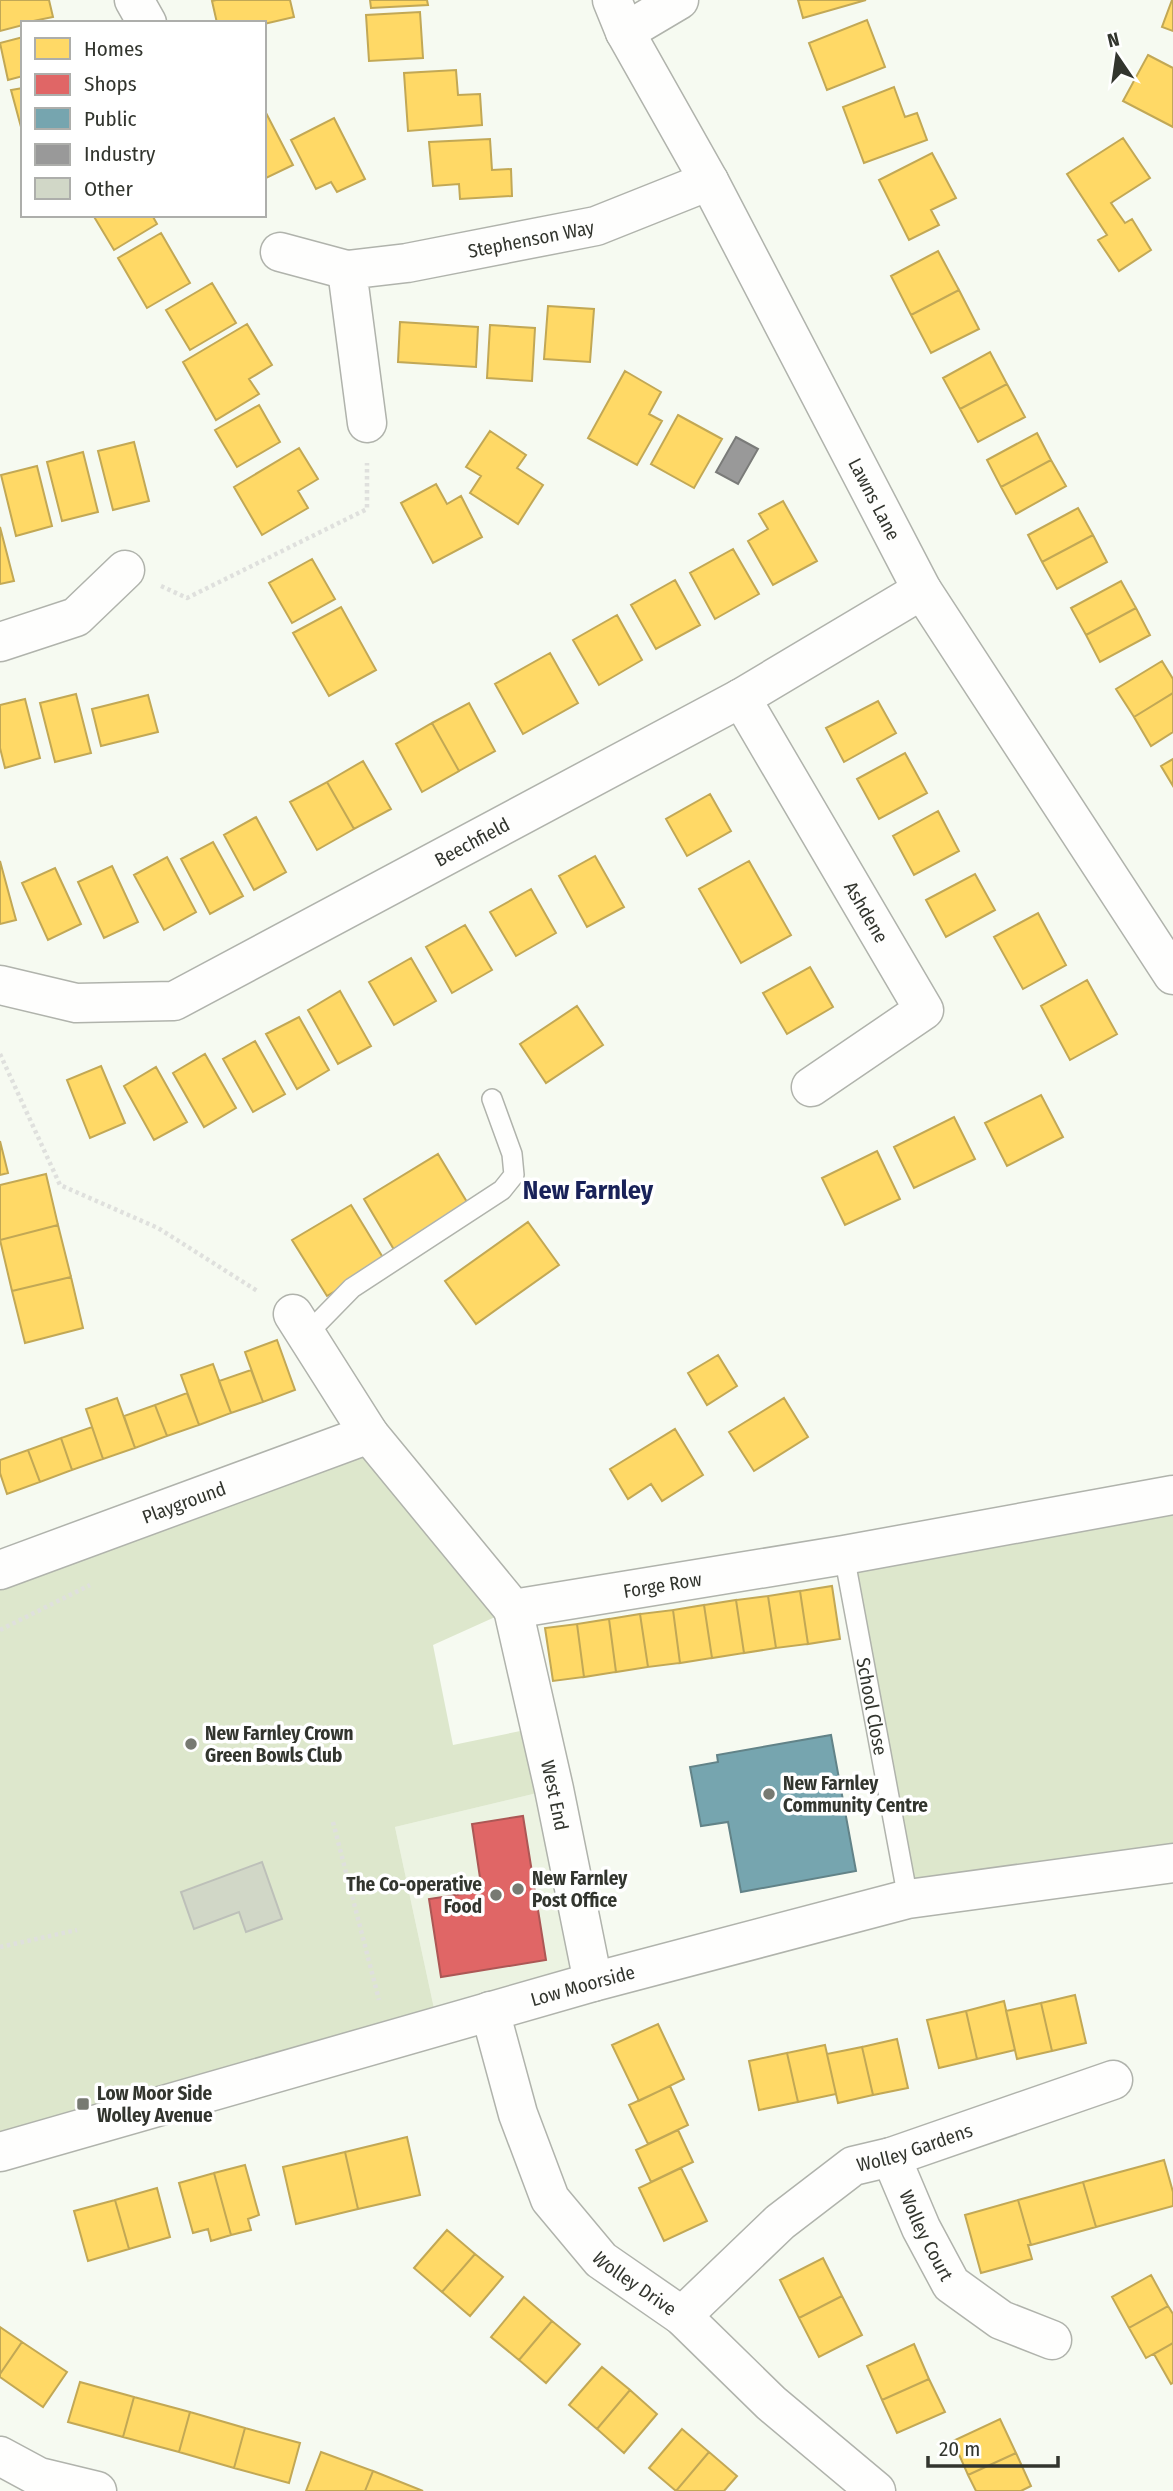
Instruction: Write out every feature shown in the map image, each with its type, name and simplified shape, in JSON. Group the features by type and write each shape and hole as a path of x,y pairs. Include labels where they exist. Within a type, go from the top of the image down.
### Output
{"street":[{"path":"134,0 146,21"},
{"path":"618,16 679,0"},
{"name":"Lawns Lane","path":"618,16 709,181 922,590 1173,975"},
{"name":"Stephenson Way","path":"279,252 348,270 407,263 596,226 709,181"},
{"path":"348,270 367,424"},
{"path":"0,642 76,617 125,570"},
{"name":"Beechfield","path":"0,985 76,1003 174,1002 741,698 922,590"},
{"name":"Ashdene","path":"741,698 924,1010 811,1087"},
{"path":"300,1325 369,1434 513,1609"},
{"name":"Playground","path":"0,1570 369,1434"},
{"name":"Forge Row","path":"513,1609 844,1555 1173,1495"},
{"name":"West End","path":"513,1609 593,1982"},
{"name":"Low Moorside","path":"0,2152 593,1982 908,1899 1173,1863"},
{"name":"Wolley Drive","path":"491,2011 518,2114 550,2199 601,2260 682,2316 771,2403 876,2491"},
{"name":"Wolley Gardens","path":"682,2316 780,2222 853,2166 891,2157 1113,2080"},
{"name":"Wolley Court","path":"891,2157 921,2228 951,2284 1001,2320 1052,2340"},
{"path":"0,2456 39,2477 97,2491"}],"lane":[{"path":"300,1325 502,1190 514,1175 512,1154 492,1099"},
{"name":"School Close","path":"844,1555 908,1899"}],"path":[{"path":"125,570 187,597 367,509 367,424"},
{"path":"0,1054 60,1185 159,1227 300,1325"},
{"path":"332,1822 390,2041"},
{"path":"0,1947 77,1930"}],"shaded area":[{"path":"369,1434 513,1609 433,1645 453,1745 540,1727 554,1789 395,1827 438,2027 0,2152 0,1570"},
{"path":"1173,1495 1173,1863 908,1899 844,1555"},
{"path":"554,1789 593,1982 438,2027 395,1827"}],"building: Homes":[{"path":"0,0 49,0 53,17 21,21 21,26 0,31"},
{"path":"290,0 294,17 266,24 266,21 217,21 212,1"},
{"path":"370,0 427,0 428,5 371,8"},
{"path":"798,0 866,0 803,18"},
{"path":"1173,0 1173,31 1162,27"},
{"path":"420,12 423,58 369,61 366,15"},
{"path":"867,20 885,67 827,90 809,43"},
{"path":"21,38 21,77 8,80 0,43"},
{"path":"1148,55 1173,68 1173,127 1123,101"},
{"path":"456,70 458,95 480,94 482,125 408,131 404,73"},
{"path":"894,87 905,117 917,113 927,140 864,163 843,107"},
{"path":"21,88 21,127 11,90"},
{"path":"266,113 293,165 266,178"},
{"path":"334,118 365,179 337,192 331,182 316,189 291,140"},
{"path":"1123,138 1150,178 1111,203 1125,223 1132,219 1151,250 1119,271 1098,240 1107,235 1067,174"},
{"path":"490,139 492,170 511,169 512,196 460,199 459,184 433,186 429,142"},
{"path":"932,153 956,198 931,210 939,225 909,240 879,180"},
{"path":"94,217 153,217 157,224 114,250"},
{"path":"161,233 190,283 147,308 118,258"},
{"path":"938,251 959,290 911,315 891,276"},
{"path":"212,283 236,323 190,350 166,310"},
{"path":"959,290 979,329 931,353 911,315"},
{"path":"548,306 594,309 590,362 544,359"},
{"path":"400,322 478,327 476,367 398,362"},
{"path":"247,324 272,365 249,379 259,394 216,420 183,362"},
{"path":"490,325 535,328 532,381 487,378"},
{"path":"990,352 1007,384 960,409 943,378"},
{"path":"625,371 661,392 649,414 662,421 637,465 588,438"},
{"path":"1007,384 1025,417 978,442 960,409"},
{"path":"259,405 280,442 237,467 215,430"},
{"path":"678,415 722,439 694,488 651,464"},
{"path":"490,431 526,455 517,468 543,485 518,524 470,493 481,476 466,467"},
{"path":"1037,433 1051,460 1001,487 987,460"},
{"path":"134,442 149,501 113,510 98,451"},
{"path":"299,448 318,479 298,491 308,508 262,535 234,487"},
{"path":"83,452 98,512 62,521 47,462"},
{"path":"1051,460 1066,486 1016,514 1001,487"},
{"path":"37,466 52,526 16,536 1,475"},
{"path":"436,484 447,504 461,496 482,537 433,563 401,503"},
{"path":"783,501 817,561 773,585 748,541 768,529 759,514"},
{"path":"1078,508 1093,535 1042,562 1028,535"},
{"path":"0,527 14,581 0,584"},
{"path":"1093,535 1107,562 1057,589 1042,562"},
{"path":"733,549 759,594 715,619 690,573"},
{"path":"312,559 335,599 292,623 269,583"},
{"path":"675,580 700,625 656,649 631,605"},
{"path":"1121,581 1136,608 1086,635 1071,608"},
{"path":"341,607 376,670 329,696 293,633"},
{"path":"1136,608 1150,635 1100,662 1086,635"},
{"path":"617,615 642,660 599,685 573,640"},
{"path":"550,653 578,703 523,734 495,684"},
{"path":"1162,661 1173,679 1173,693 1134,717 1116,689"},
{"path":"1173,693 1173,732 1151,746 1134,717"},
{"path":"76,694 91,753 55,762 40,703"},
{"path":"148,695 158,732 101,746 92,709"},
{"path":"25,699 40,758 5,768 0,748 0,705"},
{"path":"878,701 896,733 844,762 826,728"},
{"path":"469,703 495,751 459,771 432,723"},
{"path":"432,723 459,771 422,792 396,744"},
{"path":"905,753 927,793 879,819 857,779"},
{"path":"1173,759 1173,786 1161,766"},
{"path":"363,761 391,809 354,829 327,782"},
{"path":"327,782 354,829 317,850 290,802"},
{"path":"710,794 731,831 687,856 666,819"},
{"path":"938,811 959,851 914,875 893,836"},
{"path":"256,817 286,872 254,890 224,835"},
{"path":"213,842 243,896 210,914 181,859"},
{"path":"595,856 624,907 587,927 559,876"},
{"path":"167,857 196,912 164,930 134,875"},
{"path":"0,861 16,920 0,924"},
{"path":"749,861 791,935 741,963 699,889"},
{"path":"112,866 138,922 104,938 78,882"},
{"path":"55,868 81,924 48,940 22,883"},
{"path":"975,874 995,910 946,937 926,900"},
{"path":"531,889 556,933 516,956 490,912"},
{"path":"1038,913 1066,965 1023,989 994,937"},
{"path":"465,925 492,970 452,993 426,947"},
{"path":"411,958 436,1001 394,1025 369,982"},
{"path":"810,967 833,1007 787,1034 763,993"},
{"path":"1087,980 1117,1034 1070,1060 1041,1006"},
{"path":"340,991 371,1046 338,1064 308,1010"},
{"path":"577,1006 603,1045 546,1083 520,1044"},
{"path":"299,1017 329,1070 297,1089 266,1034"},
{"path":"255,1041 285,1094 253,1112 223,1059"},
{"path":"205,1054 236,1108 204,1127 173,1073"},
{"path":"101,1066 125,1123 90,1138 67,1080"},
{"path":"156,1067 187,1122 154,1140 124,1086"},
{"path":"1041,1095 1063,1137 1007,1166 985,1123"},
{"path":"954,1117 975,1159 914,1188 894,1147"},
{"path":"0,1141 8,1173 0,1175"},
{"path":"877,1151 900,1199 845,1225 822,1178"},
{"path":"438,1154 470,1207 396,1253 364,1199"},
{"path":"46,1174 58,1225 0,1240 0,1185"},
{"path":"351,1205 385,1261 327,1296 292,1240"},
{"path":"528,1222 559,1265 476,1324 445,1281"},
{"path":"58,1225 71,1277 12,1291 0,1240"},
{"path":"71,1277 83,1328 25,1343 12,1291"},
{"path":"277,1340 295,1390 263,1402 245,1352"},
{"path":"718,1355 737,1386 707,1405 688,1373"},
{"path":"213,1364 231,1413 199,1425 181,1375"},
{"path":"251,1370 263,1402 231,1413 219,1381"},
{"path":"187,1393 199,1425 167,1436 155,1405"},
{"path":"117,1398 135,1448 103,1459 86,1409"},
{"path":"784,1398 808,1437 754,1471 729,1432"},
{"path":"155,1405 167,1436 135,1448 124,1416"},
{"path":"92,1427 103,1459 72,1470 61,1438"},
{"path":"675,1429 703,1475 662,1501 651,1484 628,1499 610,1469"},
{"path":"61,1438 72,1470 40,1482 28,1450"},
{"path":"28,1450 40,1482 7,1494 0,1473 0,1460"},
{"path":"832,1586 840,1639 808,1644 800,1591"},
{"path":"800,1591 808,1644 776,1648 768,1596"},
{"path":"768,1596 776,1648 744,1653 736,1600"},
{"path":"736,1600 744,1653 712,1658 704,1605"},
{"path":"704,1605 712,1658 680,1663 673,1610"},
{"path":"673,1610 680,1663 648,1667 640,1614"},
{"path":"640,1614 648,1667 616,1672 609,1619"},
{"path":"609,1619 616,1672 584,1677 577,1624"},
{"path":"577,1624 584,1677 553,1681 545,1628"},
{"path":"1075,1995 1086,2043 1052,2051 1041,2003"},
{"path":"1004,2001 1015,2050 977,2059 966,2011"},
{"path":"1041,2003 1052,2051 1017,2059 1006,2011"},
{"path":"966,2011 977,2059 939,2068 927,2020"},
{"path":"658,2024 684,2079 639,2101 612,2045"},
{"path":"897,2039 908,2088 873,2095 862,2047"},
{"path":"825,2045 836,2094 798,2102 787,2053"},
{"path":"862,2047 873,2095 838,2103 827,2054"},
{"path":"787,2053 798,2102 759,2110 749,2061"},
{"path":"670,2086 688,2125 648,2144 629,2105"},
{"path":"678,2130 693,2162 651,2182 636,2150"},
{"path":"407,2137 420,2195 358,2209 345,2152"},
{"path":"345,2152 358,2209 296,2224 283,2167"},
{"path":"1164,2160 1173,2192 1173,2206 1096,2227 1083,2182"},
{"path":"245,2165 259,2215 248,2219 251,2230 231,2235 214,2173"},
{"path":"681,2168 707,2221 664,2241 639,2188"},
{"path":"214,2173 231,2235 211,2241 208,2229 193,2233 179,2183"},
{"path":"1083,2182 1096,2227 1031,2245 1018,2200"},
{"path":"157,2188 170,2237 129,2249 115,2200"},
{"path":"115,2200 129,2249 88,2261 74,2211"},
{"path":"1018,2200 1031,2245 1028,2245 1032,2259 981,2273 965,2215"},
{"path":"447,2230 475,2254 442,2292 414,2268"},
{"path":"475,2254 503,2277 470,2316 442,2292"},
{"path":"823,2258 842,2296 799,2318 780,2280"},
{"path":"1151,2275 1168,2306 1129,2328 1112,2297"},
{"path":"842,2296 862,2335 819,2357 799,2318"},
{"path":"524,2297 552,2321 519,2360 491,2337"},
{"path":"1168,2306 1173,2314 1173,2343 1146,2358 1129,2328"},
{"path":"552,2321 580,2344 546,2383 519,2360"},
{"path":"0,2327 22,2342 0,2374"},
{"path":"22,2342 67,2372 43,2407 0,2377"},
{"path":"1173,2343 1173,2383 1171,2384 1154,2354"},
{"path":"914,2344 929,2379 882,2400 867,2366"},
{"path":"602,2367 630,2390 597,2429 569,2405"},
{"path":"929,2379 945,2412 897,2433 882,2400"},
{"path":"80,2382 134,2397 123,2437 68,2422"},
{"path":"630,2390 657,2414 624,2453 597,2429"},
{"path":"134,2397 190,2412 179,2452 123,2437"},
{"path":"190,2412 245,2428 234,2468 179,2452"},
{"path":"1000,2419 1016,2453 968,2475 953,2441"},
{"path":"245,2428 300,2443 289,2483 234,2468"},
{"path":"682,2429 709,2452 676,2491 649,2468"},
{"path":"321,2452 373,2471 365,2491 306,2491"},
{"path":"709,2452 737,2476 724,2491 676,2491"},
{"path":"1016,2453 1031,2486 1021,2491 976,2491 968,2475"},
{"path":"373,2471 423,2491 365,2491"}],"building: Shops":[{"name":"The Co-operative Food","path":"523,1816 546,1960 441,1977 429,1899 482,1891 472,1824"}],"building: Public":[{"name":"New Farnley Community Centre","path":"831,1735 856,1871 741,1892 728,1822 701,1826 690,1767 718,1762 717,1755"}],"building: Industry":[{"path":"736,437 758,449 738,484 716,472"}],"building: Other":[{"path":"262,1862 282,1919 246,1932 239,1912 194,1929 181,1892"}],"place":[{"name":"New Farnley Crown Green Bowls Club","path":"191,1744"},
{"name":"New Farnley Community Centre","path":"769,1794"},
{"name":"New Farnley Post Office","path":"518,1889"},
{"name":"The Co-operative Food","path":"496,1895"},
{"name":"Low Moor Side Wolley Avenue","path":"83,2104"}],"district":[{"name":"New Farnley","path":"588,1190"}]}
